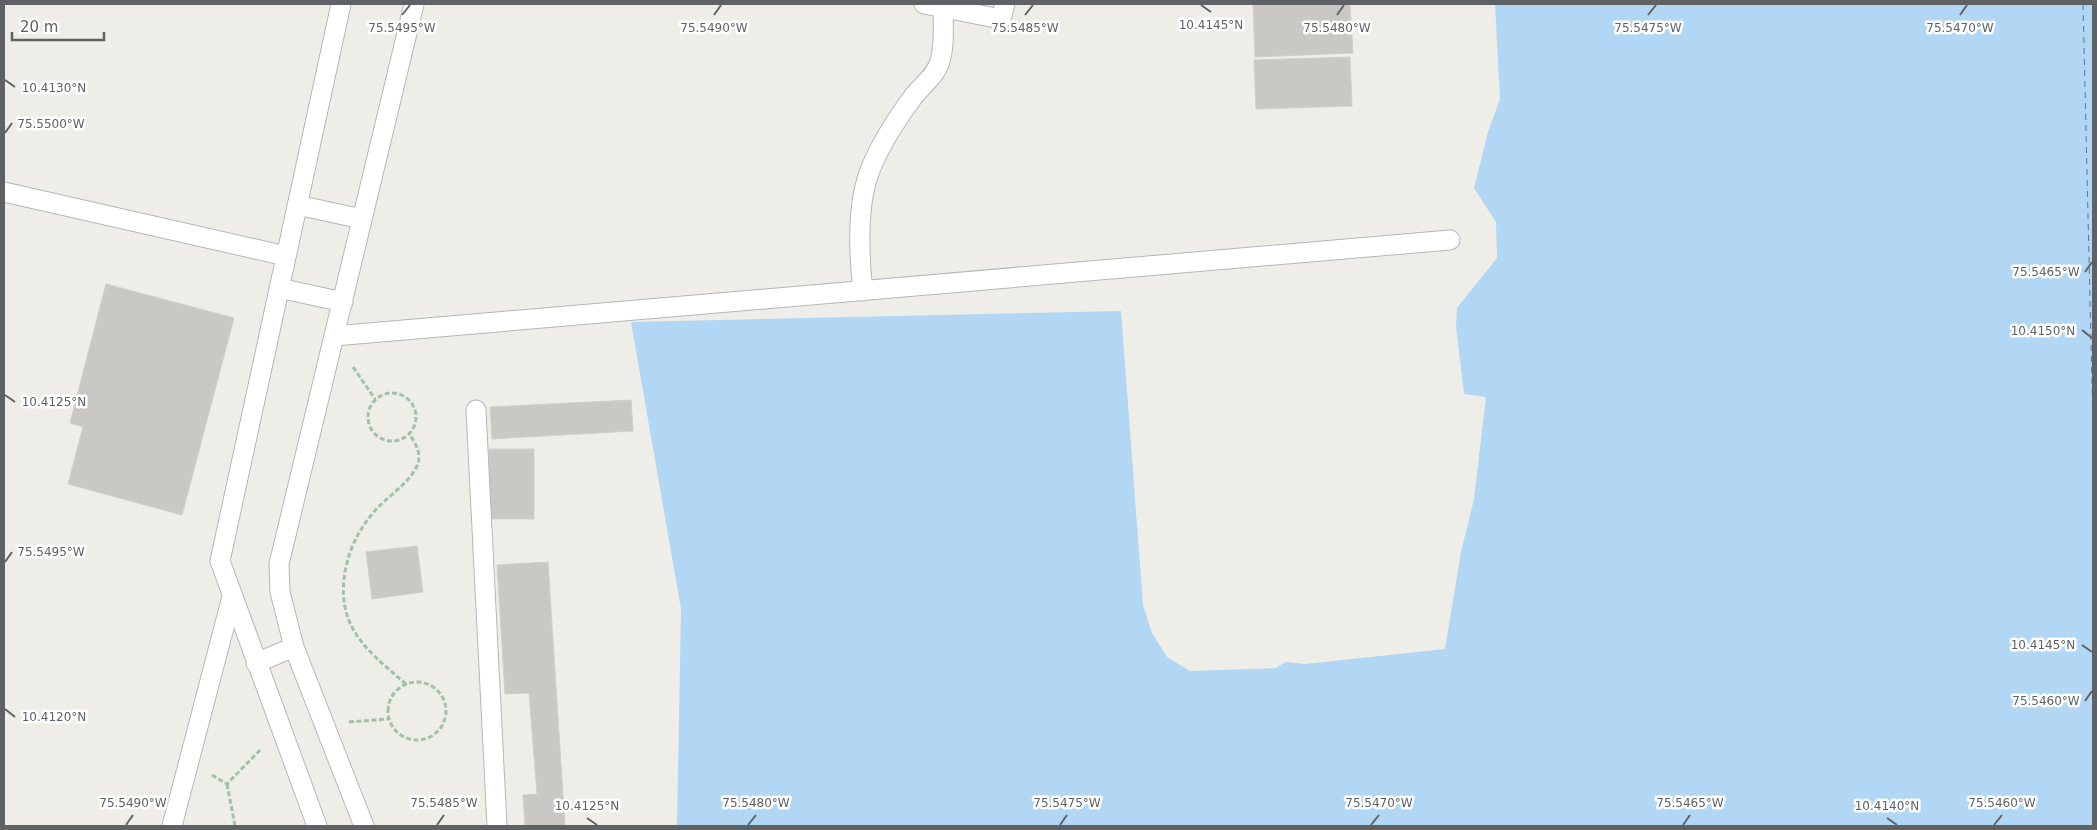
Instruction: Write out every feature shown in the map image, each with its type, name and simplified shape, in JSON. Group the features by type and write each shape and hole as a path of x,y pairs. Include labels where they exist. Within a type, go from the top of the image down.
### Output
{"lane":[{"path":"317,826 220,561 341,4"},
{"path":"364,826 294,646 280,592 279,564 338,336 342,302 414,4"},
{"path":"924,4 1001,19 1005,4"},
{"path":"863,291 860,233 863,202 869,174 886,139 904,110 936,72 943,46 943,8"},
{"path":"4,192 286,256"},
{"path":"297,205 362,219"},
{"path":"338,336 1450,240"},
{"path":"280,288 342,302"},
{"path":"476,410 497,826"},
{"path":"172,826 232,597"},
{"path":"256,663 294,646"}],"path":[{"path":"338,336 346,358 375,399"},
{"path":"391,392 407,397 416,411 417,419 410,434 395,441 387,441 374,433 368,420 368,412 375,399 391,392"},
{"path":"406,684 379,660 354,632 345,609 342,587 352,542 372,515 402,486 418,464 416,443 410,434"},
{"path":"420,682 429,684 443,697 446,706 446,716 443,724 429,738 419,740 400,735 388,719 387,709 394,691 406,684 420,682"},
{"path":"324,724 388,719"},
{"path":"227,784 281,730"},
{"path":"189,764 227,784"},
{"path":"227,784 235,826"}],"water":[{"path":"1495,4 2093,4 2093,826 677,826 681,609 631,322 1121,311 1143,605 1152,633 1167,657 1190,671 1276,668 1286,662 1305,664 1445,649 1461,552 1474,499 1486,397 1464,394 1456,326 1457,308 1497,258 1496,222 1474,188 1488,132 1500,99"}],"building":[{"path":"1253,4 1350,4 1353,53 1255,57"},
{"path":"1350,57 1352,106 1256,109 1254,60"},
{"path":"106,284 234,318 182,515 68,484 83,427 70,423"},
{"path":"631,400 633,431 492,439 490,407"},
{"path":"489,449 534,449 534,519 489,519"},
{"path":"417,546 423,592 372,599 366,552"},
{"path":"548,562 565,826 525,826 523,795 537,794 529,693 505,694 497,565"}],"ferry route":[{"path":"2083,4 2093,426"}]}
